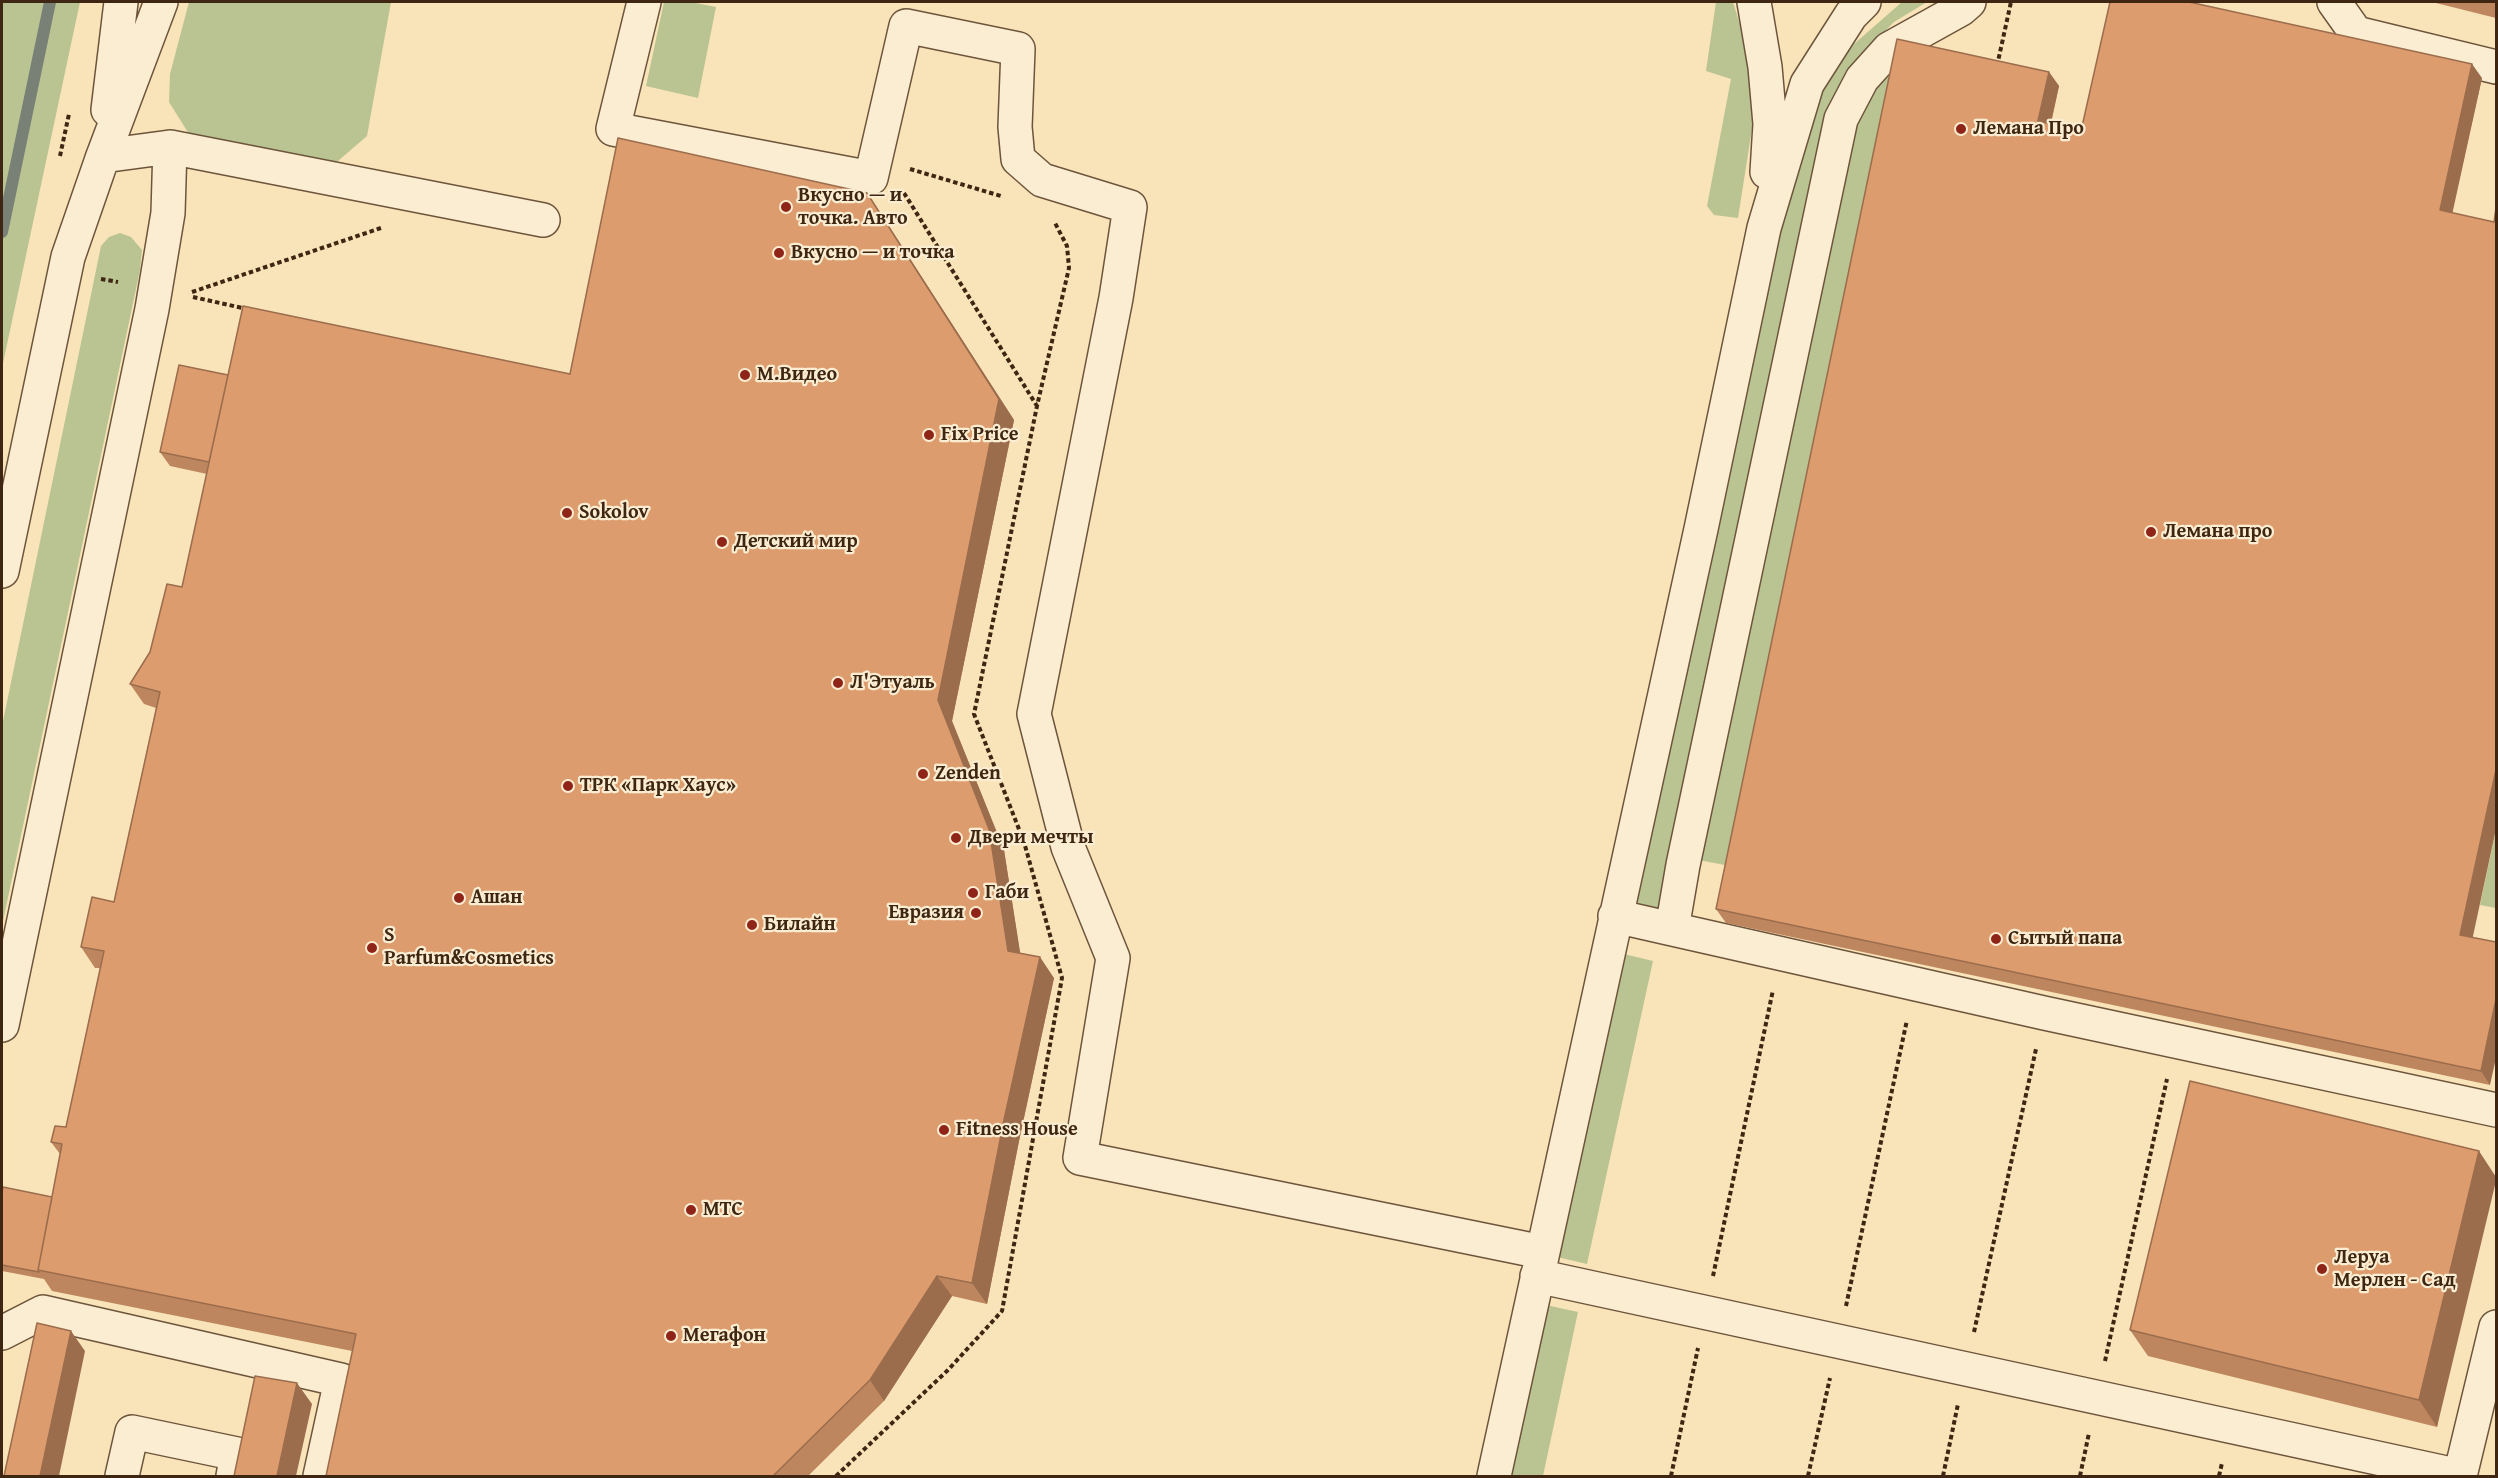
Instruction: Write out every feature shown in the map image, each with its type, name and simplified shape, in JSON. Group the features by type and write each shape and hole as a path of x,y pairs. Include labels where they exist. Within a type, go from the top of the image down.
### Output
{"street":[{"path":"103,156 121,2"},
{"path":"2,571 64,272 103,156 161,2"},
{"path":"644,2 614,129 871,178 880,159 906,26 1018,49 1015,127 1018,159 1042,180 1130,207 1116,298 1034,714 1068,847 1113,958 1080,1158 1539,1264 1705,1313 2460,1476 2496,1327"},
{"path":"1754,2 1765,67 1770,124 1764,228"},
{"path":"1494,1476 1764,228 1807,84 1851,15 1864,2"},
{"path":"1672,928 1714,715 1841,119 1862,79 1889,49 1970,2"},
{"path":"2334,2 2356,33 2496,67"},
{"path":"103,156 170,147 543,220"},
{"path":"2,1025 154,299 168,213 170,147"},
{"path":"1615,916 1915,984 2496,1110"},
{"path":"2,1333 44,1312 341,1380 320,1476"},
{"path":"122,1476 132,1431 237,1454 232,1476"}],"path":[{"path":"1996,72 2011,2"},
{"path":"880,159 1003,197"},
{"path":"880,159 1037,406"},
{"path":"836,1476 948,1370 1002,1311 1062,978 1024,842 974,714 1037,406 1068,268 1067,246 1054,222"},
{"path":"254,310 183,295 386,227"},
{"path":"90,277 154,299"},
{"path":"1808,1476 1915,984"},
{"path":"1671,1476 1774,987"},
{"path":"1943,1476 2038,1041"},
{"path":"2080,1476 2176,1041"}],"green space":[{"path":"2,2 80,2 2,368"},
{"path":"189,2 391,2 367,136 338,161 314,165 189,134 169,102 170,74"},
{"path":"664,2 691,2 716,7 698,98 646,86"},
{"path":"1716,2 1733,2 1744,38 1754,116 1738,218 1714,215 1707,206 1731,79 1706,71"},
{"path":"1902,2 1927,2 1894,22 1854,62 1831,108 1662,909 1634,902 1772,231 1815,91 1854,44"},
{"path":"1898,54 1725,865 1698,860 1853,129 1869,85"},
{"path":"120,233 131,237 142,250 140,270 2,926 2,726 101,246 109,237"},
{"path":"2496,830 2496,908 2480,905"},
{"path":"1624,954 1653,961 1587,1264 1557,1257"},
{"path":"1546,1305 1578,1312 1543,1476 1509,1476"}],"building":[{"name":"Лемана про","path":"2110,2 2189,2 2472,64 2440,210 2494,222 2496,208 2496,770 2460,935 2496,942 2496,999 2481,1071 1716,909 1897,39 2049,72 2038,121 2081,131"},
{"name":"ТРК «Парк Хаус»","path":"618,138 867,193 999,399 938,700 989,829 1008,951 1040,957 1004,1120 972,1283 937,1276 870,1380 773,1476 326,1476 356,1334 38,1270 62,1144 51,1142 55,1126 66,1127 104,951 81,947 92,897 114,902 160,692 130,684 150,652 167,584 182,587 243,306 570,374"},
{"path":"179,365 228,375 209,462 160,452"},
{"name":"Леруа Мерлен - Сад","path":"2190,1081 2479,1151 2419,1400 2130,1330"},
{"path":"3,1187 52,1197 39,1272 2,1265"},
{"path":"37,1323 71,1331 40,1476 4,1476"},
{"path":"255,1376 297,1383 277,1476 234,1476"}],"waterway":[{"path":"2,232 50,2"}],"place":[{"name":"Лемана Про","path":"1961,129"},
{"name":"Вкусно — и точка. Авто","path":"786,207"},
{"name":"Вкусно — и точка","path":"779,253"},
{"name":"М.Видео","path":"745,375"},
{"name":"Fix Price","path":"929,435"},
{"name":"Sokolov","path":"567,513"},
{"name":"Лемана про","path":"2151,532"},
{"name":"Детский мир","path":"722,542"},
{"name":"Л'Этуаль","path":"838,683"},
{"name":"Zenden","path":"923,774"},
{"name":"ТРК «Парк Хаус»","path":"568,786"},
{"name":"Двери мечты","path":"956,838"},
{"name":"Габи","path":"973,893"},
{"name":"Ашан","path":"459,898"},
{"name":"Евразия","path":"976,913"},
{"name":"Билайн","path":"752,925"},
{"name":"Сытый папа","path":"1996,939"},
{"name":"S Parfum&Cosmetics","path":"372,948"},
{"name":"Fitness House","path":"944,1130"},
{"name":"МТС","path":"691,1210"},
{"name":"Леруа Мерлен - Сад","path":"2322,1269"},
{"name":"Мегафон","path":"671,1336"}]}
